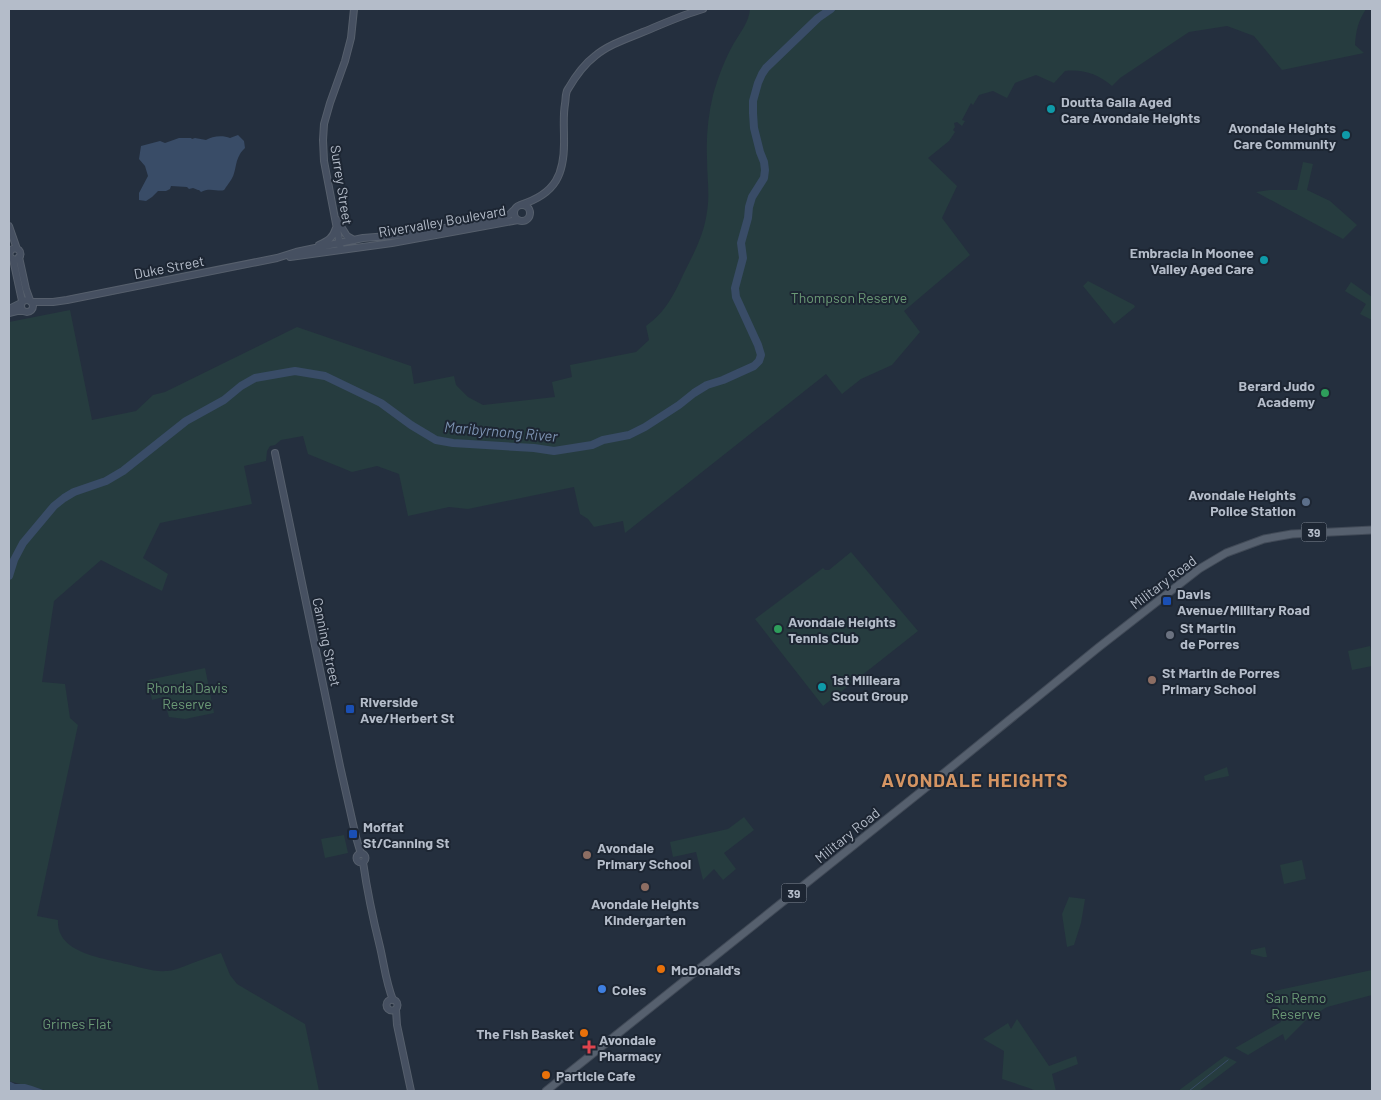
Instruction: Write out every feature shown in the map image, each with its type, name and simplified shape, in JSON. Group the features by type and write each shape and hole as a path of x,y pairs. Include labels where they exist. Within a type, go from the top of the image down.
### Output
{"main road":[{"name":"Military Road","path":"546,1091 1127,625 1210,562 1249,544 1279,536 1372,530"}],"street":[{"name":"Surrey Street","path":"340,246 324,161 323,132 330,103 347,54 354,9"},
{"name":"Rivervalley Boulevard","path":"520,205 539,198 548,191 559,175 564,150 563,112 570,86 585,65 602,51 672,20 703,9"},
{"name":"Rivervalley Boulevard","path":"530,214 539,198"},
{"path":"520,205 527,207 530,214 526,220 518,220 514,210 520,205"},
{"name":"Rivervalley Boulevard","path":"340,246 354,240 414,234 485,221 507,216 514,210"},
{"path":"335,217 348,236 354,240"},
{"name":"Rivervalley Boulevard","path":"340,246 392,243 518,220"},
{"path":"296,252 327,241 334,235 336,227"},
{"path":"9,229 14,249 10,255 16,258 26,301 33,305 32,309 28,312 23,311 9,314"},
{"name":"Duke Street","path":"9,308 26,301 52,302 67,300 276,258 296,252 340,246"},
{"name":"Duke Street","path":"276,258 317,254 340,246"},
{"name":"Duke Street","path":"32,309 67,300"},
{"path":"23,311 21,307 26,301"},
{"name":"Canning Street","path":"275,453 340,766 360,854 365,857 362,862 391,1000 398,1004 398,1007 393,1010 411,1091"}],"green space":[{"path":"750,9 1366,9 1358,26 1355,45 1364,53 1282,70 1254,36 1227,26 1189,32 1120,78 1112,86 1090,73 1065,71 1054,83 1036,75 1015,83 1007,98 993,91 979,95 973,105 971,103 962,120 965,121 962,126 957,122 954,123 955,127 953,130 955,132 949,141 928,158 957,186 942,218 970,255 904,311 920,332 892,365 861,379 842,394 826,374 625,533 623,521 594,527 588,519 580,514 574,487 468,509 449,507 408,516 399,474 377,466 352,472 308,454 303,436 281,440 275,445 270,446 267,451 266,461 244,466 252,504 160,523 143,558 168,574 162,591 101,560 54,601 42,682 65,684 70,718 78,725 37,916 58,920 59,931 64,940 82,952 146,969 172,970 221,953 230,975 237,984 305,1024 319,1091 46,1091 9,1081 9,322 70,310 92,420 136,411 153,395 165,392 297,327 411,366 414,384 454,376 456,385 468,397 483,405 555,397 552,382 572,377 570,365 636,352 649,340 646,326 668,304 676,290 698,245 706,220 708,205 707,135 713,95 719,75 746,22"},
{"path":"1303,162 1313,164 1307,190 1330,201 1357,225 1343,239 1256,192 1297,190"},
{"path":"1088,281 1135,307 1114,324 1083,286"},
{"path":"1351,282 1372,297 1372,320 1360,314 1366,304 1345,291"},
{"path":"851,552 918,631 823,706 755,619 823,568 829,570"},
{"path":"1370,646 1372,666 1352,670 1348,651"},
{"name":"Rhonda Davis Reserve","path":"205,668 214,713 185,719 169,717 163,697 152,700 148,680"},
{"path":"1227,767 1229,776 1205,781 1204,776"},
{"path":"744,817 754,830 724,853 736,869 723,880 714,869 703,880 696,852 673,857 670,842 728,829"},
{"path":"344,835 348,853 325,858 321,839"},
{"path":"1302,860 1306,879 1284,884 1280,865"},
{"path":"1069,897 1085,899 1081,923 1074,945 1067,947 1062,914"},
{"path":"1265,947 1267,957 1251,954 1251,950"},
{"name":"San Remo Reserve","path":"1372,970 1372,995 1327,1007 1306,1020 1285,1041 1283,1034 1248,1055 1235,1048 1281,1022 1274,991"},
{"path":"1017,1019 1049,1066 1076,1056 1078,1064 1052,1074 1056,1091 1036,1091 1002,1079 1004,1051 983,1039 1008,1023 1011,1029"},
{"path":"1225,1056 1237,1062 1199,1091 1178,1091"}],"water":[{"path":"238,135 244,141 245,148 238,158 232,179 224,190 201,192 193,188 171,186 166,191 158,191 146,201 139,200 139,193 148,176 145,166 139,159 141,146 160,141 165,143 179,138 206,140 224,136 230,138"},
{"path":"9,1081 15,1084 25,1084 46,1091 9,1091"}],"waterway":[{"name":"Maribyrnong River","path":"9,576 14,560 23,543 54,506 74,492 106,481 123,471 186,421 224,400 241,386 255,378 295,371 325,376 381,403 411,425 436,440 554,451 592,445 603,440 629,435 645,427 707,385 754,366 759,361 761,355 736,297 735,288 743,258 741,243 749,207 752,197 764,178 765,170 754,128 753,101 758,83 766,68 818,18 831,9"},
{"path":"1189,1091 1228,1060"}],"place":[{"name":"Doutta Galla Aged Care Avondale Heights","path":"1051,109"},
{"name":"Avondale Heights Care Community","path":"1346,135"},
{"name":"Embracia in Moonee Valley Aged Care","path":"1264,260"},
{"name":"Berard Judo Academy","path":"1325,393"},
{"name":"Avondale Heights Police Station","path":"1306,502"},
{"name":"Davis Avenue/Military Road","path":"1167,601"},
{"name":"Avondale Heights Tennis Club","path":"778,629"},
{"name":"St Martin de Porres","path":"1170,635"},
{"name":"St Martin de Porres Primary School","path":"1152,680"},
{"name":"1st Milleara Scout Group","path":"822,687"},
{"name":"Riverside Ave/Herbert St","path":"350,709"},
{"name":"Moffat St/Canning St","path":"353,834"},
{"name":"Avondale Primary School","path":"587,855"},
{"name":"Avondale Heights Kindergarten","path":"645,887"},
{"name":"McDonald's","path":"661,969"},
{"name":"Coles","path":"602,989"},
{"name":"The Fish Basket","path":"584,1033"},
{"name":"Avondale Pharmacy","path":"589,1047"},
{"name":"Particle Cafe","path":"546,1075"}],"district":[{"name":"AVONDALE HEIGHTS","path":"975,779"}],"park label":[{"name":"Thompson Reserve","path":"849,297"},
{"name":"Grimes Flat","path":"77,1023"}]}
